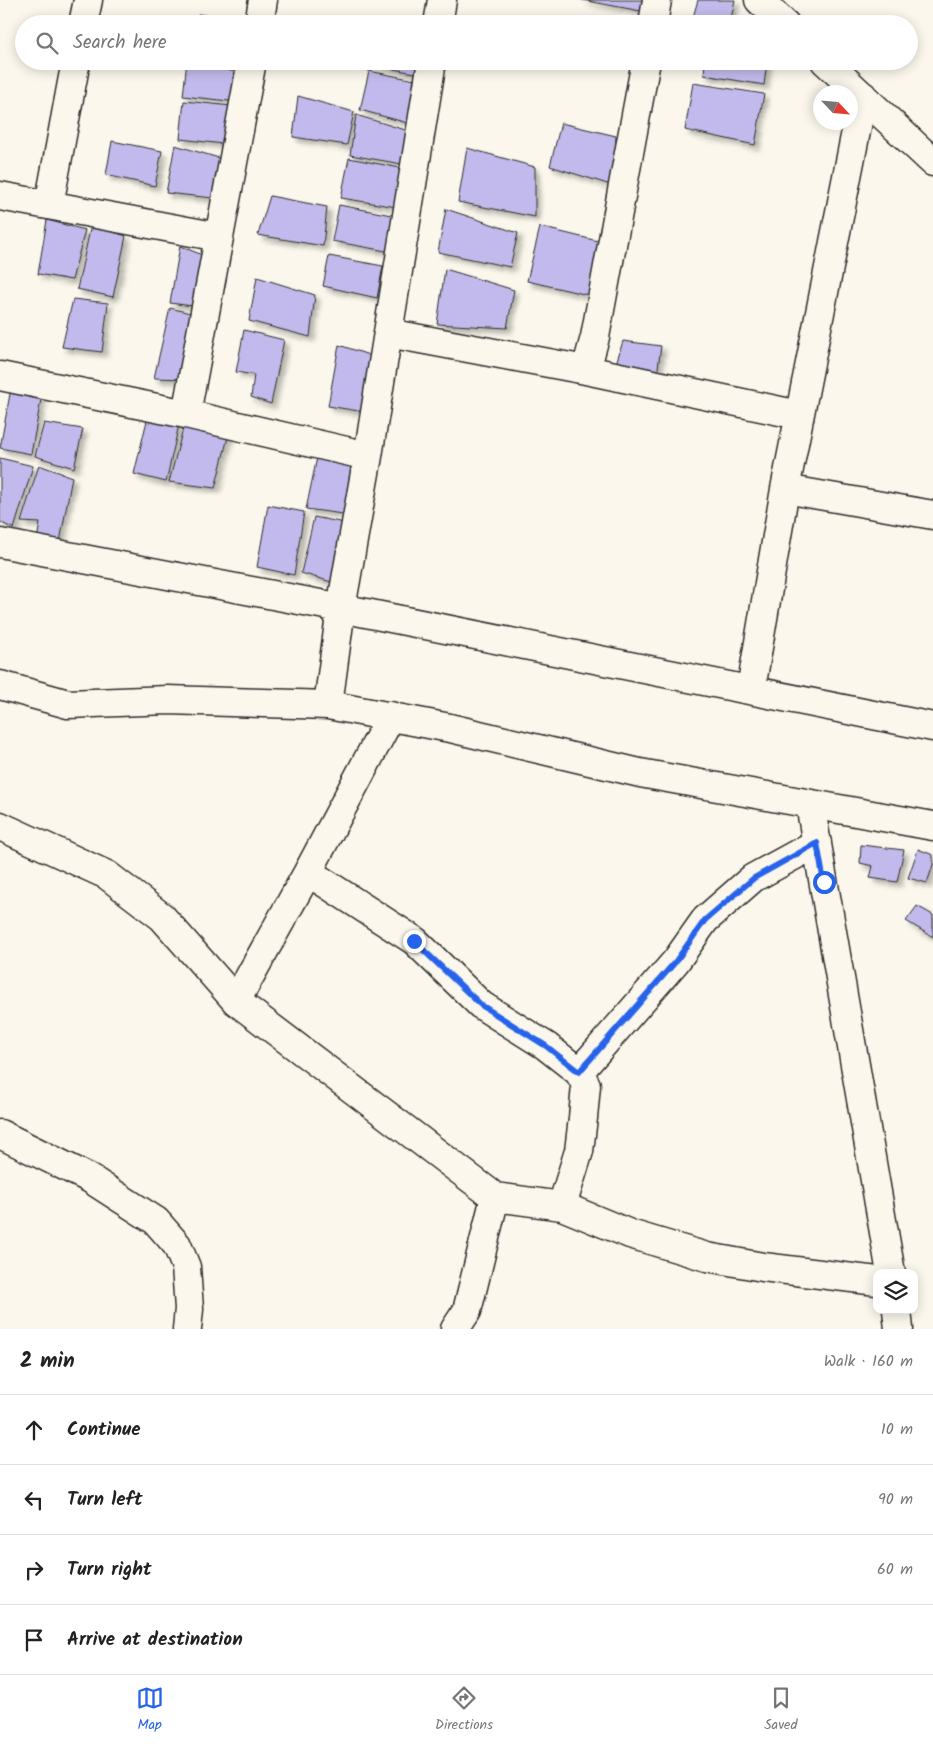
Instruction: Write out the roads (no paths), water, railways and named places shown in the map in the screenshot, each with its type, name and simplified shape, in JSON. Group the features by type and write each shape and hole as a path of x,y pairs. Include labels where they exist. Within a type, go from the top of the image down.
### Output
{"street":[{"path":"85,15 88,0"},
{"path":"260,15 263,0"},
{"path":"440,15 442,0"},
{"path":"654,15 657,0"},
{"path":"760,0 776,15"},
{"path":"49,205 74,70"},
{"path":"186,414 250,70"},
{"path":"328,705 340,608 368,456 431,70"},
{"path":"586,370 595,337 644,70"},
{"path":"835,70 933,162"},
{"path":"751,690 785,489 863,96"},
{"path":"0,196 219,238"},
{"path":"388,333 586,370 799,415"},
{"path":"0,376 186,414 368,456"},
{"path":"785,489 933,515"},
{"path":"0,543 340,608 933,727"},
{"path":"0,685 68,704 168,700 328,705 450,728 640,772 933,826"},
{"path":"236,1001 308,872 391,716"},
{"path":"810,804 890,1269"},
{"path":"0,826 107,875 162,917 236,1001 495,1197 562,1206 630,1234 707,1257 763,1267 873,1281"},
{"path":"579,1072 676,961 705,920 754,878 817,843"},
{"path":"308,872 414,941 481,1005 546,1046 579,1072 586,1085 579,1151 562,1206"},
{"path":"0,1134 89,1178 156,1221 177,1245 186,1267 189,1310 187,1329"},
{"path":"455,1329 467,1311 495,1197"},
{"path":"898,1314 900,1329"}]}
